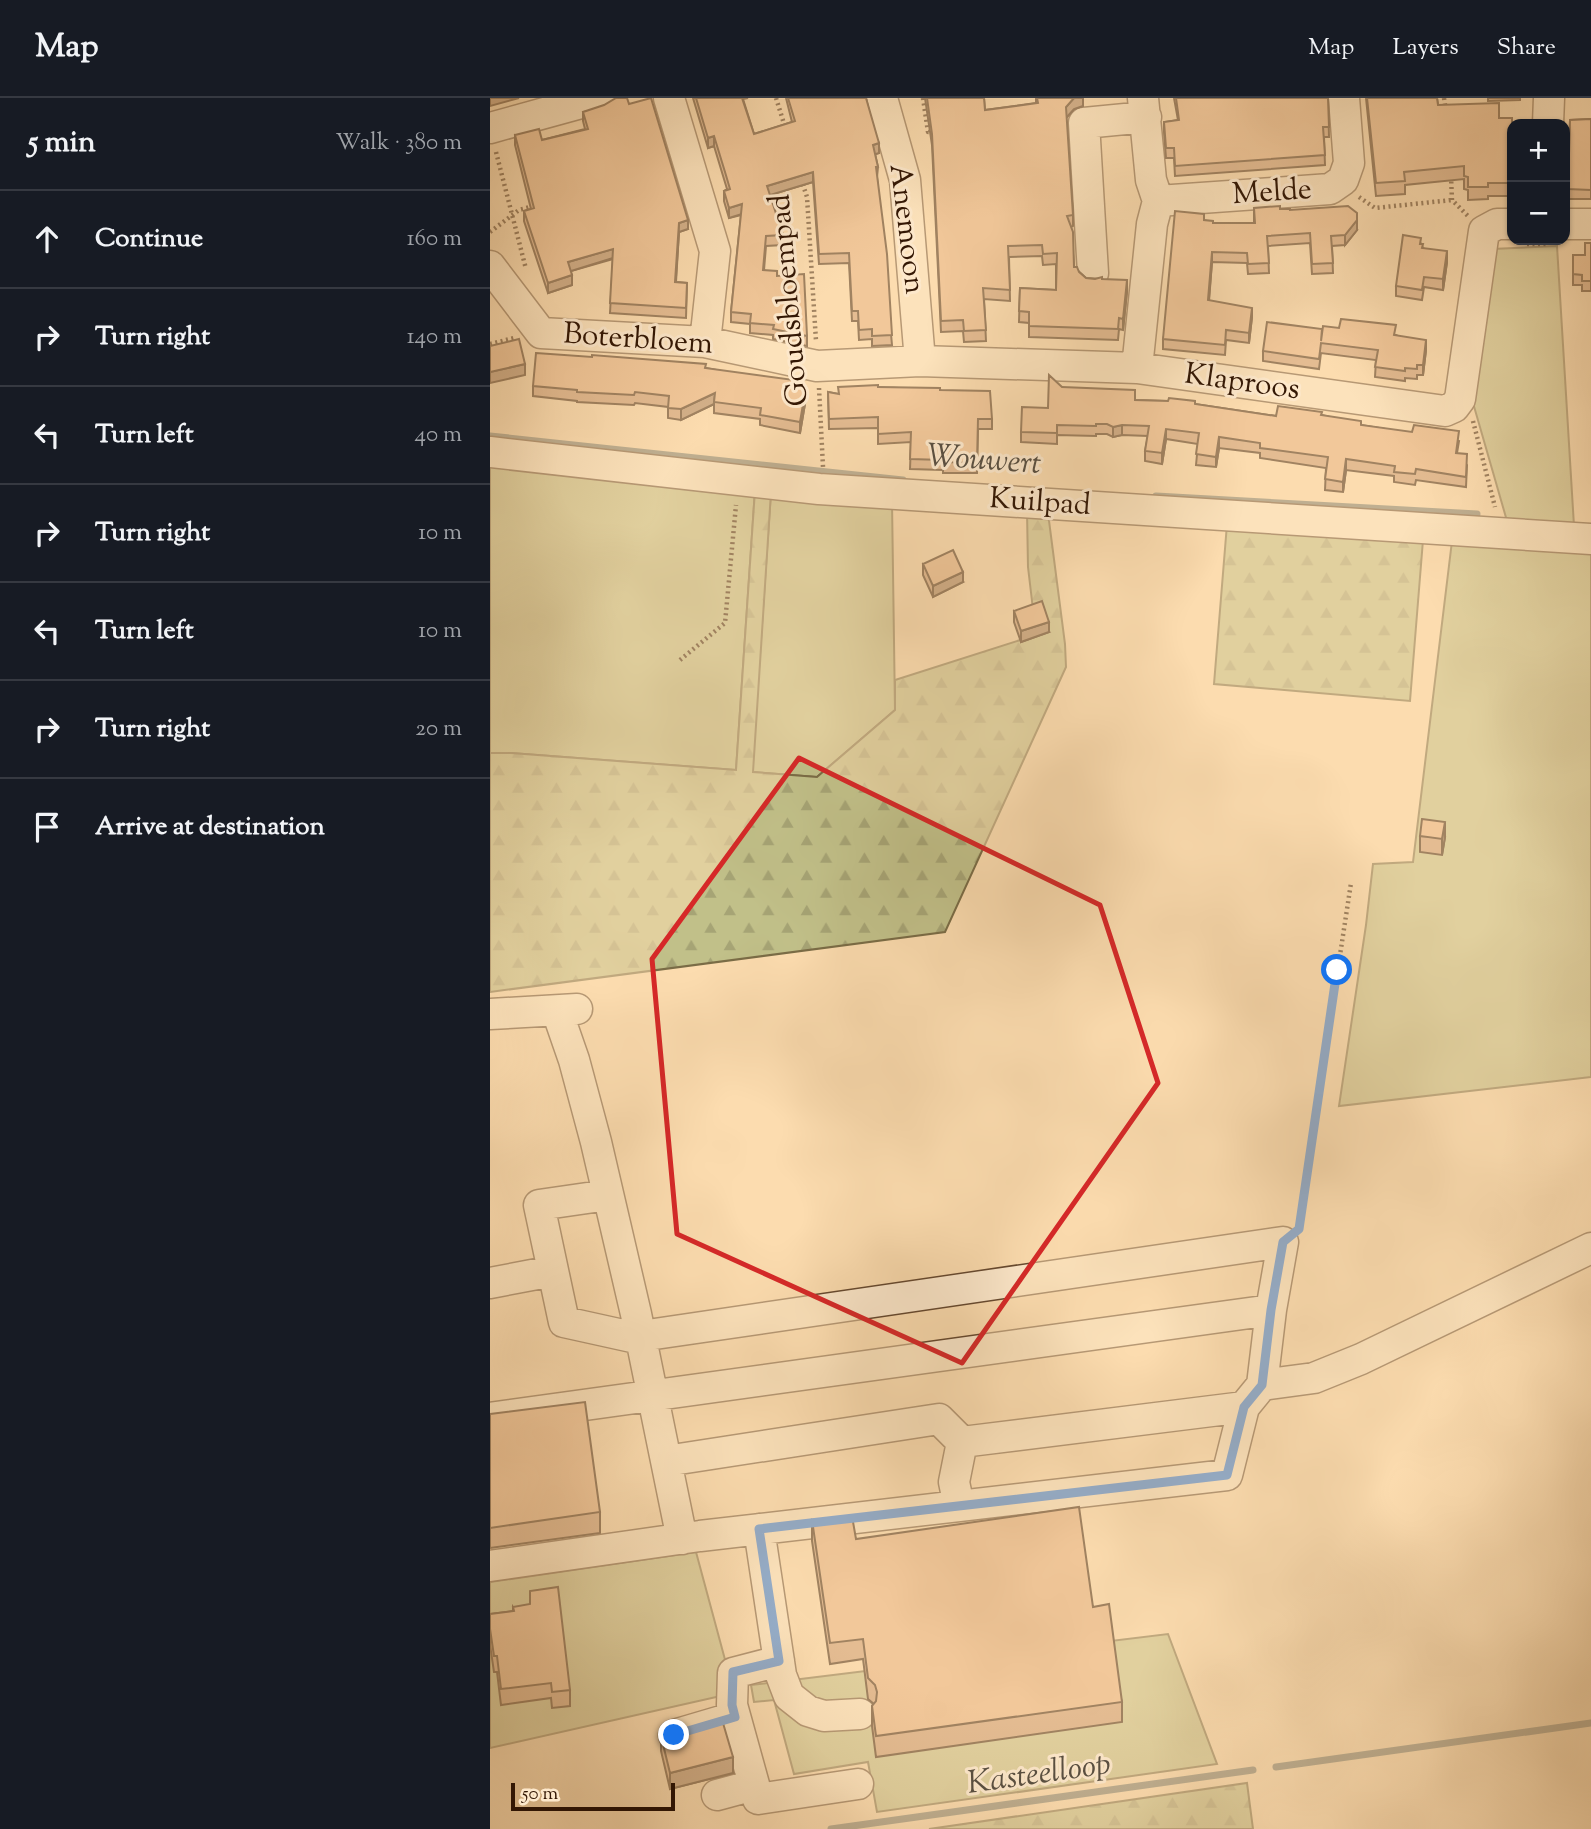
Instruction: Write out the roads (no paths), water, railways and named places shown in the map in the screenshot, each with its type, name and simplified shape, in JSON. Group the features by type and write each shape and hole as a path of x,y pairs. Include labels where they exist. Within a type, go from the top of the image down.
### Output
{"street":[{"path":"490,127 599,98"},
{"path":"669,98 715,251 705,342"},
{"name":"Anemoon","path":"882,98 905,180 920,361"},
{"name":"Melde","path":"1158,201 1330,189 1343,180 1349,163 1344,98"},
{"path":"1548,119 1549,98"},
{"path":"1093,273 1084,123 1144,108 1151,180 1158,201 1152,224 1137,368"},
{"path":"1570,230 1591,224"},
{"name":"Klaproos","path":"817,366 920,361 1137,368 1445,411 1460,400 1480,245 1506,233"},
{"name":"Boterbloem","path":"490,266 541,333 705,342 817,366"},
{"name":"Kuilpad","path":"490,452 847,491 1591,539"},
{"path":"490,1014 567,1010 575,1060 641,1337 682,1539"},
{"path":"490,1566 759,1529 1227,1475 1253,1396 1283,1242 641,1337 564,1322 539,1205 608,1195"},
{"path":"962,1442 1253,1396 1314,1378 1350,1364 1591,1248"},
{"path":"490,1283 553,1271"},
{"path":"490,1418 1271,1310"},
{"path":"666,1461 939,1419 962,1442"},
{"path":"959,1506 954,1482 962,1442"},
{"path":"759,1529 780,1675 789,1696 808,1711 824,1716 860,1714"},
{"path":"779,1661 733,1672 732,1705 758,1799 858,1784"},
{"path":"674,1735 735,1717"},
{"path":"717,1795 754,1785"}],"waterway":[{"name":"Wouwert","path":"490,436 903,480"},
{"name":"Wouwert","path":"1156,496 1477,514"},
{"name":"Kasteelloop","path":"1276,1767 1591,1723"},
{"name":"Kasteelloop","path":"831,1829 1253,1770"}]}
